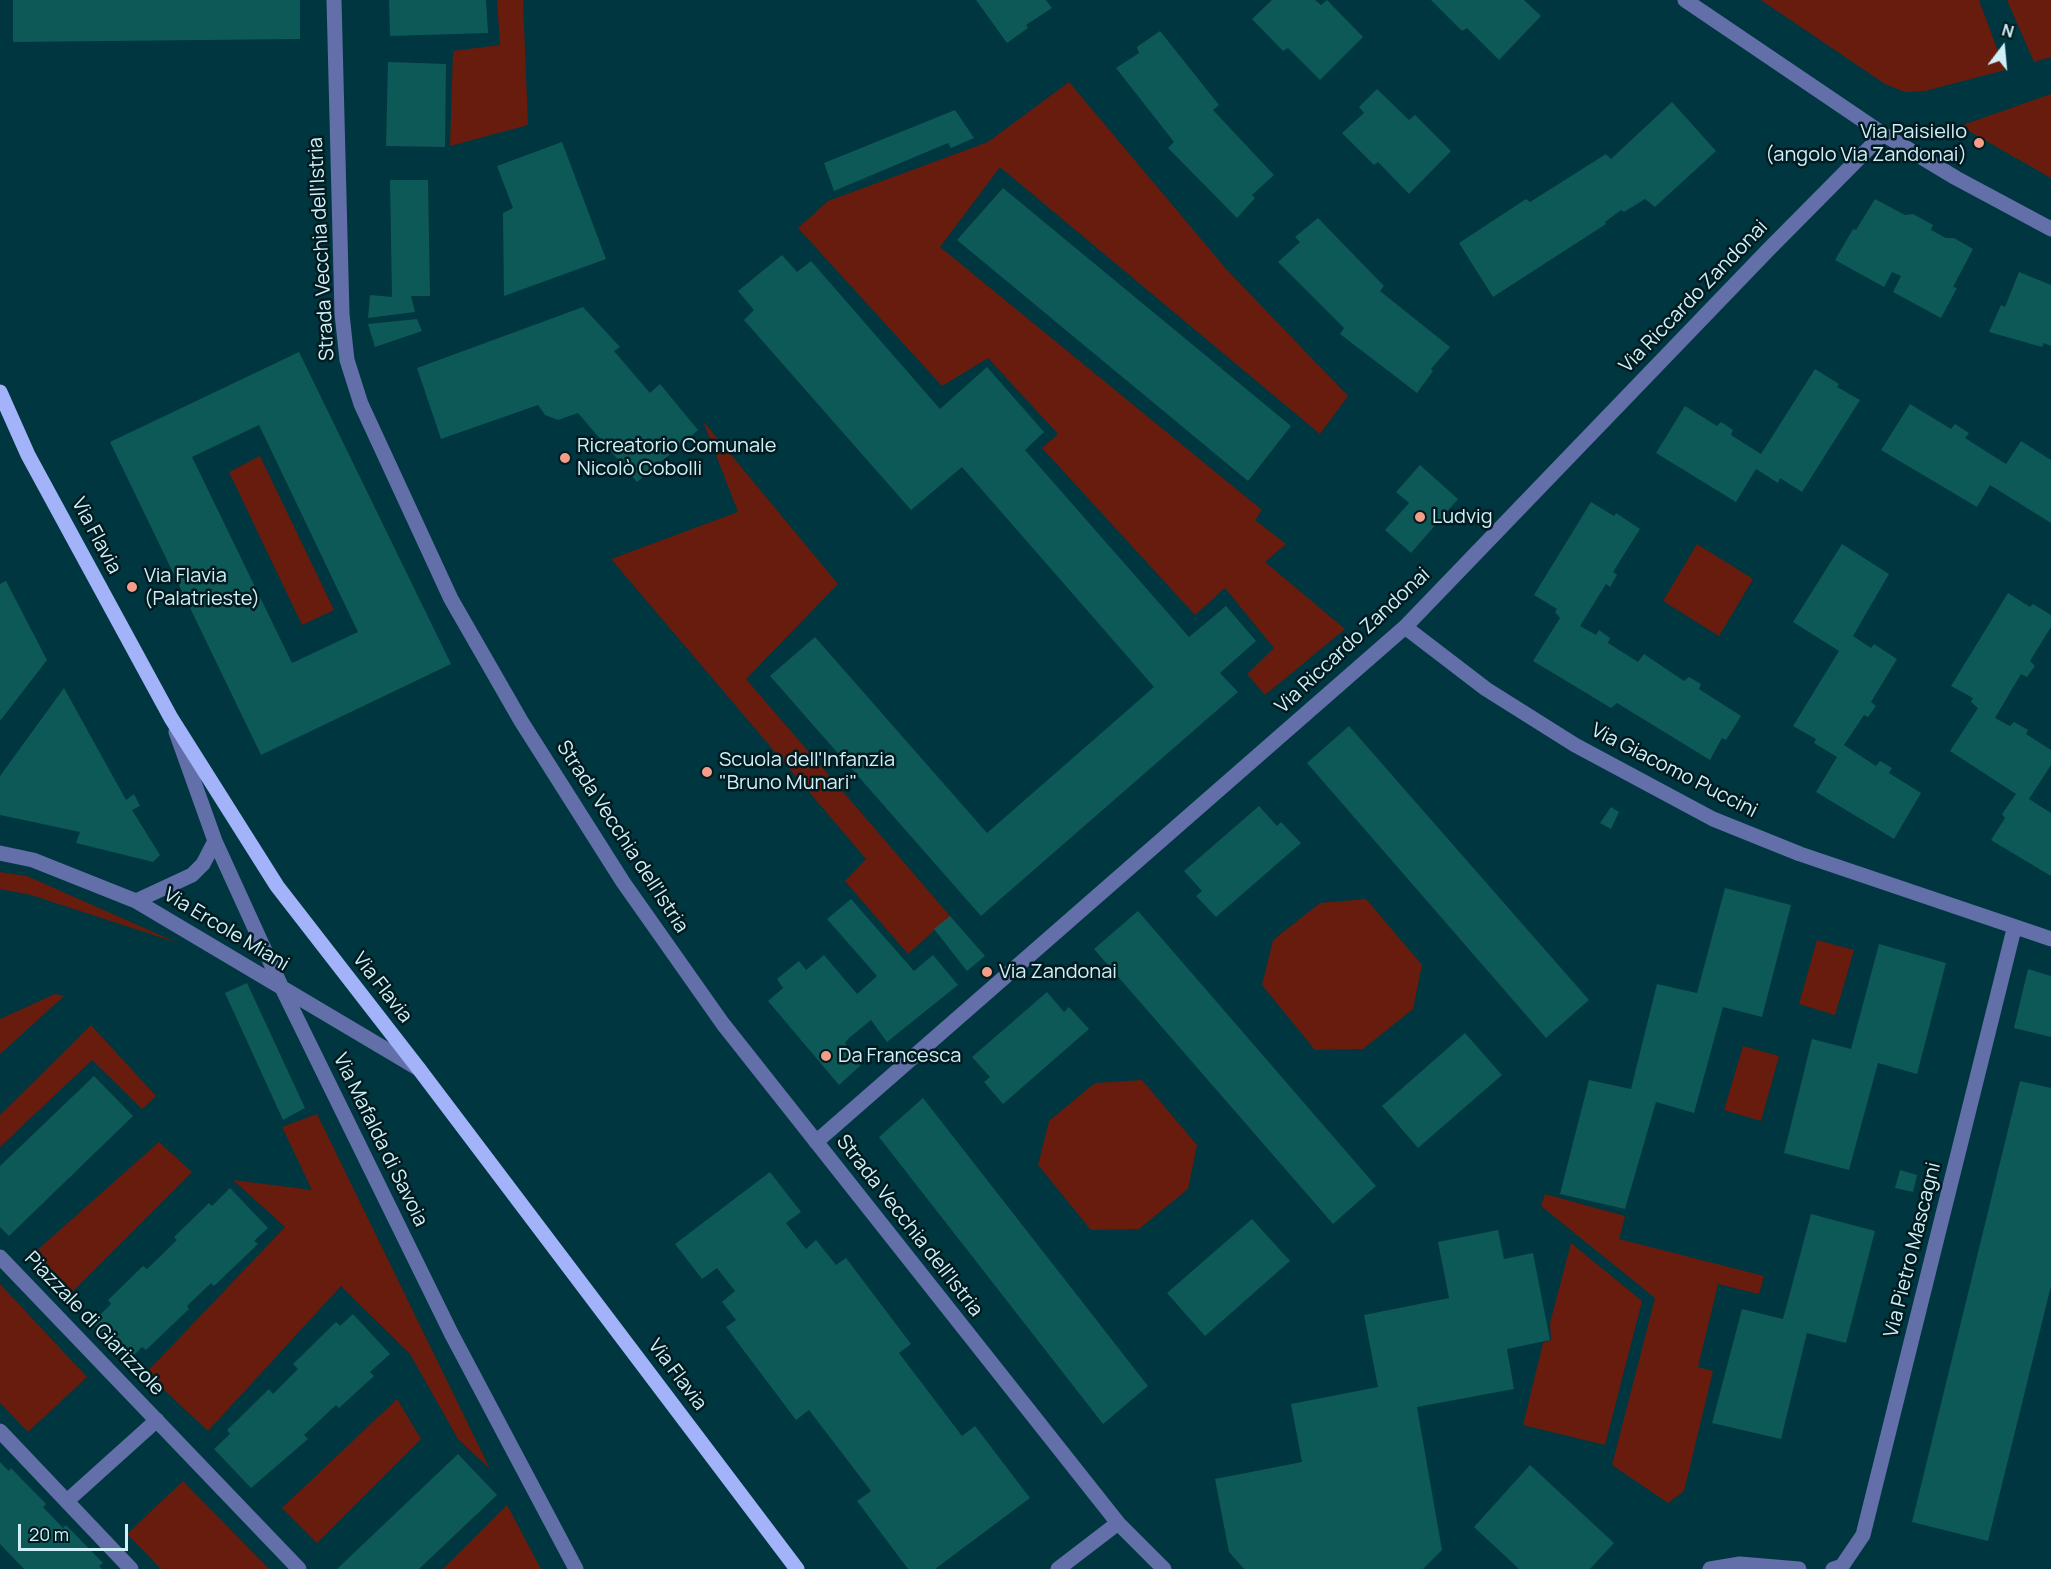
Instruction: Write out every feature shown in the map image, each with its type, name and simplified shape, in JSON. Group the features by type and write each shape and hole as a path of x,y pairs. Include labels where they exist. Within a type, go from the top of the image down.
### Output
{"main road":[{"name":"Via Flavia","path":"0,392 28,455 171,718 277,886 419,1069 797,1569"}],"street":[{"name":"Strada Vecchia dell'Istria","path":"334,0 342,314 352,383 428,553 520,721 630,891 723,1024 1118,1523 1164,1569"},
{"path":"1684,0 1883,134 1956,178 2051,229"},
{"name":"Via Riccardo Zandonai","path":"816,1142 1405,627 1777,240 1883,134"},
{"name":"Via Giacomo Puccini","path":"1405,627 1486,689 1565,739 1713,819 1800,854 2051,939"},
{"name":"Via Mafalda di Savoia","path":"171,718 215,841 282,988 451,1334 576,1569"},
{"path":"136,901 192,875 203,864 215,841"},
{"name":"Via Ercole Miani","path":"0,853 33,860 136,901 419,1069"},
{"name":"Via Pietro Mascagni","path":"1838,1568 1863,1535 2014,928"},
{"name":"Piazzale di Giarizzole","path":"0,1257 299,1569"},
{"name":"Piazzale di Giarizzole","path":"67,1501 157,1420"},
{"path":"0,1431 131,1569"},
{"path":"1058,1569 1118,1523"},
{"path":"1710,1569 1740,1564 1799,1569"}],"shaded area":[{"path":"497,0 523,0 528,125 450,146 453,51 500,45"},
{"path":"1761,0 1979,0 2005,70 1925,91 1905,92 1885,84"},
{"path":"2007,0 2051,0 2051,57 2034,62"},
{"path":"1069,82 1227,270 1348,396 1320,434 1000,167 940,247 1262,510 1255,520 1286,544 1265,562 1345,629 1265,695 1247,674 1274,648 1225,588 1195,615 1042,448 1058,434 988,358 942,386 798,228 828,201 988,142"},
{"path":"2051,94 2051,178 1960,126"},
{"path":"703,421 838,584 746,679 950,916 908,954 845,881 866,859 611,559 738,512"},
{"path":"260,456 334,610 302,625 229,472"},
{"path":"1697,544 1753,579 1719,636 1663,601"},
{"path":"0,872 27,876 178,943 31,895 0,889"},
{"path":"1366,899 1422,965 1413,1009 1363,1049 1315,1050 1262,985 1273,940 1320,903"},
{"path":"1817,940 1854,950 1835,1015 1799,1004"},
{"path":"55,994 64,996 0,1054 0,1019"},
{"path":"91,1025 156,1096 142,1109 92,1060 0,1147 0,1115"},
{"path":"1743,1046 1779,1056 1761,1121 1724,1110"},
{"path":"1142,1080 1197,1145 1188,1189 1139,1229 1091,1230 1038,1165 1049,1121 1095,1083"},
{"path":"317,1114 490,1469 458,1439 410,1354 341,1286 208,1431 146,1373 285,1227 233,1180 312,1190 282,1127"},
{"path":"159,1142 192,1172 72,1292 35,1252"},
{"path":"1545,1194 1625,1216 1619,1239 1764,1276 1759,1294 1718,1284 1698,1367 1713,1371 1684,1491 1668,1503 1612,1465 1655,1298 1541,1206"},
{"path":"1571,1243 1642,1301 1605,1445 1523,1425 1543,1343 1551,1340 1550,1323"},
{"path":"0,1284 87,1377 28,1432 0,1403"},
{"path":"397,1399 421,1439 317,1543 282,1508"},
{"path":"183,1481 269,1569 161,1569 127,1534"},
{"path":"507,1505 541,1569 443,1569"}],"building":[{"path":"13,0 300,0 300,39 13,42"},
{"path":"389,0 486,0 488,33 390,36"},
{"path":"976,0 1046,0 1052,8 1026,25 1028,28 1007,43"},
{"path":"1272,0 1315,0 1321,5 1327,0 1363,37 1320,80 1288,48 1283,51 1252,19"},
{"path":"1431,0 1524,0 1541,16 1499,60 1467,28 1462,31"},
{"path":"1160,31 1219,105 1213,110 1274,175 1252,195 1255,198 1237,218 1168,148 1174,142 1116,68 1139,53 1137,47"},
{"path":"388,62 446,64 445,147 386,146"},
{"path":"1377,89 1409,120 1415,115 1451,151 1409,194 1378,162 1374,165 1342,133 1364,113 1359,107"},
{"path":"1672,102 1716,151 1655,207 1645,199 1624,212 1621,210 1605,222 1606,224 1493,297 1459,243 1526,199 1530,202 1606,154 1611,159"},
{"path":"955,110 974,138 951,148 948,143 834,191 824,163"},
{"path":"562,142 606,259 504,296 503,213 513,208 497,166"},
{"path":"390,180 428,180 430,296 411,296 415,312 368,318 370,295 392,297"},
{"path":"1003,188 1291,426 1248,481 957,240"},
{"path":"1875,199 1905,215 1913,214 1933,225 1931,230 1946,238 1954,238 1973,249 1953,287 1957,288 1941,318 1893,292 1901,276 1892,272 1884,287 1835,260 1853,229 1856,230"},
{"path":"1318,218 1384,286 1380,291 1450,347 1431,369 1433,371 1417,393 1340,334 1344,328 1278,262 1300,242 1295,237"},
{"path":"782,255 797,272 811,261 940,409 987,367 1044,432 1025,450 1189,637 1226,606 1256,641 1220,673 1238,692 981,916 770,676 815,637 987,833 1154,687 962,467 911,510 744,320 754,310 738,291"},
{"path":"2019,272 2051,285 2051,346 2044,343 2042,347 1989,332 2001,305 2005,307"},
{"path":"583,307 620,347 614,351 650,393 660,384 698,430 637,482 578,413 558,420 545,415 538,405 441,439 417,368"},
{"path":"417,319 422,331 375,347 368,324"},
{"path":"299,352 451,664 261,755 110,442","holes":["259,425 358,632 292,663 192,457"]},
{"path":"1815,369 1839,384 1837,387 1860,400 1802,492 1780,478 1778,483 1756,469 1736,502 1656,453 1685,406 1717,426 1721,422 1733,430 1731,435 1761,454"},
{"path":"1910,404 1951,429 1955,424 1969,433 1965,438 2006,464 2021,441 2051,460 2051,523 1990,485 1977,507 1881,450"},
{"name":"Ludvig","path":"1420,465 1458,499 1411,553 1385,530 1409,503 1396,492"},
{"path":"1591,502 1614,516 1616,513 1640,529 1613,572 1617,575 1610,587 1606,584 1580,626 1596,635 1599,630 1610,638 1608,643 1638,662 1644,654 1684,681 1689,677 1701,684 1699,689 1741,716 1726,740 1722,738 1710,760 1617,703 1611,708 1533,661 1560,618 1555,612 1557,609 1534,595"},
{"path":"1842,544 1889,574 1853,636 1871,648 1874,644 1897,659 1871,702 1876,706 1868,717 1864,715 1844,745 1876,766 1880,761 1892,768 1889,773 1921,793 1894,839 1816,792 1837,757 1814,743 1816,739 1793,726 1839,651 1793,622"},
{"path":"6,581 47,660 0,721 0,584"},
{"path":"2008,593 2030,607 2033,604 2051,615 2051,627 2030,661 2035,666 2027,677 2021,674 1995,718 2010,726 2014,722 2028,730 2026,734 2051,750 2051,765 2029,799 2051,813 2051,876 1991,840 2005,818 2002,814 2016,794 1950,751 1978,708 1971,702 1973,698 1951,686"},
{"path":"64,688 126,800 134,794 140,806 132,810 160,855 153,862 76,843 80,832 0,815 0,776"},
{"path":"1349,726 1589,1000 1546,1038 1307,763"},
{"path":"1259,806 1277,826 1281,822 1301,843 1216,917 1196,896 1202,891 1184,871"},
{"path":"1611,807 1619,812 1611,829 1600,823"},
{"path":"1725,888 1791,905 1762,1017 1723,1007 1694,1113 1656,1102 1625,1209 1560,1194 1589,1080 1631,1089 1657,984 1697,993"},
{"path":"851,899 914,971 933,955 958,985 887,1042 871,1020 849,1038 845,1043 861,1065 839,1085 768,1001 783,988 777,979 799,961 806,970 824,955 857,994 877,976 827,919"},
{"path":"1138,911 1376,1186 1333,1224 1094,949"},
{"path":"950,916 985,956 967,971 934,929"},
{"path":"1879,944 1946,963 1917,1074 1878,1063 1849,1170 1784,1153 1812,1039 1851,1049"},
{"path":"2028,969 2051,976 2051,1037 2014,1028"},
{"path":"247,983 305,1108 283,1120 225,993"},
{"path":"1047,992 1064,1012 1069,1007 1089,1029 1003,1104 984,1082 990,1077 972,1057"},
{"path":"1465,1033 1502,1075 1418,1148 1382,1106"},
{"path":"94,1076 133,1116 9,1236 0,1227 0,1166"},
{"path":"2020,1081 2051,1088 2051,1286 1988,1541 1912,1522"},
{"path":"923,1098 1148,1386 1103,1424 879,1137"},
{"path":"1900,1170 1917,1175 1913,1192 1895,1188"},
{"path":"770,1172 801,1212 786,1223 806,1249 816,1240 836,1265 846,1258 911,1344 899,1353 962,1436 975,1426 1030,1498 935,1569 908,1569 857,1501 871,1491 809,1410 796,1420 726,1327 736,1320 722,1302 735,1291 717,1268 702,1279 675,1244"},
{"path":"230,1188 268,1228 254,1241 258,1244 214,1286 211,1283 187,1306 189,1309 146,1350 142,1347 128,1361 92,1323 111,1304 108,1300 143,1266 147,1269 177,1240 174,1237 209,1203 212,1206"},
{"path":"1811,1214 1875,1231 1846,1343 1807,1333 1781,1439 1712,1423 1742,1309 1783,1319"},
{"path":"1252,1219 1290,1261 1205,1336 1167,1293"},
{"path":"1498,1230 1504,1259 1533,1253 1550,1340 1507,1349 1514,1389 1417,1407 1442,1550 1423,1569 1244,1569 1229,1552 1215,1479 1302,1462 1291,1404 1378,1387 1364,1315 1449,1298 1438,1242"},
{"path":"353,1314 390,1354 370,1372 374,1376 339,1408 336,1405 304,1435 308,1439 251,1488 214,1449 230,1434 227,1430 269,1389 273,1394 298,1369 293,1364 336,1322 340,1326"},
{"path":"458,1454 497,1495 419,1569 337,1569"},
{"path":"0,1462 9,1471 11,1468 46,1504 43,1507 63,1528 66,1525 103,1563 99,1566 102,1569 24,1569 0,1544"},
{"path":"1530,1465 1614,1543 1590,1569 1519,1569 1474,1527"}],"place":[{"name":"Via Paisiello (angolo Via Zandonai)","path":"1979,143"},
{"name":"Ricreatorio Comunale Nicolò Cobolli","path":"565,458"},
{"name":"Ludvig","path":"1420,517"},
{"name":"Via Flavia (Palatrieste)","path":"132,587"},
{"name":"Scuola dell'Infanzia \"Bruno Munari\"","path":"707,772"},
{"name":"Via Zandonai","path":"987,972"},
{"name":"Da Francesca","path":"826,1056"}]}
